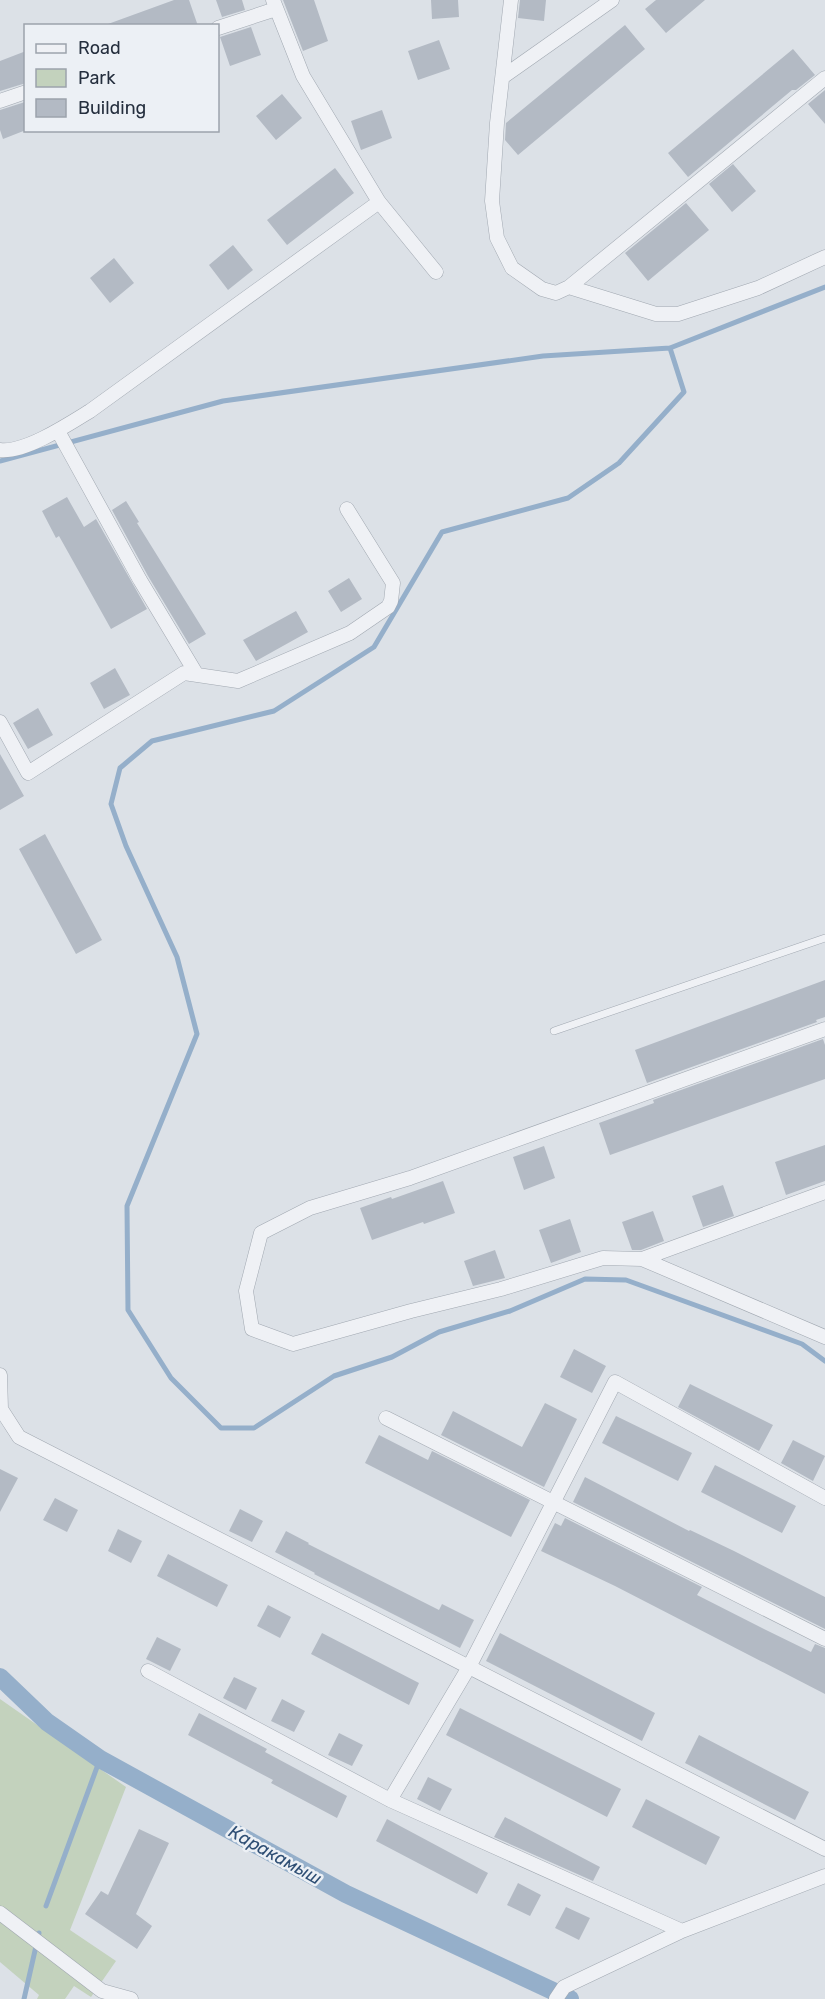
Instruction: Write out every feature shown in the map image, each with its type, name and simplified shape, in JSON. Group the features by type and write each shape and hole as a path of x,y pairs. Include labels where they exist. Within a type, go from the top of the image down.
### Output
{"street":[{"path":"511,0 497,123 492,201 497,238 512,268 542,289 556,293 569,287 825,78"},
{"path":"504,76 612,0"},
{"path":"219,28 274,4 303,76 379,202 436,272"},
{"path":"0,101 24,93"},
{"path":"0,450 9,451 58,431 90,411 379,202"},
{"path":"569,287 656,314 678,314 758,288 825,257"},
{"path":"58,431 135,571 197,675"},
{"path":"0,722 28,772 184,673 238,681 350,633 388,608 393,583 347,509"},
{"path":"825,1029 410,1178 310,1208 261,1233 246,1291 252,1329 293,1344 501,1289 603,1258 642,1259 825,1192"},
{"path":"642,1259 825,1337"},
{"path":"0,1375 1,1409 19,1437 825,1849"},
{"path":"390,1800 469,1667 615,1382 825,1498"},
{"path":"386,1418 825,1639"},
{"path":"148,1671 390,1800 682,1931"},
{"path":"556,1999 564,1987 682,1931 825,1876"},
{"path":"0,1912 102,1991 131,1999"}],"lane":[{"path":"554,1031 825,938"}],"green space":[{"path":"0,1699 126,1787 70,1930 116,1961 91,1997 74,1986 65,1999 37,1999 39,1995 0,1962"}],"building":[{"path":"174,0 189,0 197,24 108,24"},
{"path":"216,0 242,0 245,10 222,17"},
{"path":"283,0 314,0 328,41 303,51"},
{"path":"431,0 458,0 459,17 432,19"},
{"path":"520,0 546,0 544,21 518,18"},
{"path":"656,0 705,0 666,33 645,9"},
{"path":"625,25 645,49 518,155 505,140 506,123"},
{"path":"251,27 261,55 230,66 220,37"},
{"path":"439,40 450,69 418,80 408,51"},
{"path":"793,49 815,75 796,90 792,90 688,177 668,153"},
{"path":"24,52 24,84 0,91 0,61"},
{"path":"825,90 825,124 808,104"},
{"path":"282,94 302,118 276,140 256,116"},
{"path":"24,102 24,131 3,139 0,130 0,110"},
{"path":"382,110 392,138 361,150 351,121"},
{"path":"733,164 756,191 732,212 709,184"},
{"path":"335,168 354,193 287,245 267,220"},
{"path":"686,203 709,230 648,281 625,253"},
{"path":"233,245 253,270 228,290 209,265"},
{"path":"114,258 134,283 110,303 90,278"},
{"path":"67,497 84,527 96,519 147,609 111,629 59,536 56,538 42,511"},
{"path":"126,501 139,522 137,523 206,634 189,644 112,510"},
{"path":"349,578 362,599 341,612 328,591"},
{"path":"296,611 308,632 256,661 243,640"},
{"path":"115,668 130,695 104,709 90,683"},
{"path":"38,708 53,735 28,749 13,723"},
{"path":"0,754 24,796 0,810"},
{"path":"45,834 102,940 76,954 19,849"},
{"path":"825,980 825,1017 816,1020 817,1022 647,1083 635,1050"},
{"path":"823,1039 825,1079 610,1155 599,1123 654,1103 653,1100"},
{"path":"825,1145 825,1181 786,1195 775,1162"},
{"path":"544,1146 555,1178 524,1190 513,1157"},
{"path":"443,1181 455,1213 372,1240 360,1208"},
{"path":"723,1185 734,1216 703,1227 692,1196"},
{"path":"653,1211 664,1241 641,1250 632,1250 622,1222"},
{"path":"570,1219 581,1252 551,1263 539,1230"},
{"path":"495,1250 505,1278 473,1286 464,1261"},
{"path":"574,1349 606,1366 592,1393 560,1377"},
{"path":"690,1384 773,1425 759,1451 678,1407"},
{"path":"545,1403 577,1419 544,1487 441,1435 453,1411 522,1447"},
{"path":"616,1416 692,1453 678,1481 602,1443"},
{"path":"379,1435 428,1460 432,1451 530,1500 511,1537 365,1463"},
{"path":"793,1440 825,1456 813,1481 781,1463"},
{"path":"715,1465 796,1506 782,1533 701,1492"},
{"path":"0,1469 18,1478 0,1512"},
{"path":"585,1477 825,1597 825,1629 573,1502"},
{"path":"55,1498 78,1510 67,1532 43,1520"},
{"path":"240,1509 263,1521 252,1542 229,1531"},
{"path":"565,1518 702,1587 697,1595 766,1630 811,1652 815,1644 825,1648 825,1694 615,1586 541,1551 555,1523 561,1526"},
{"path":"118,1529 142,1541 131,1563 108,1551"},
{"path":"286,1531 439,1610 442,1604 474,1620 460,1648 275,1552"},
{"path":"168,1554 228,1585 217,1607 157,1576"},
{"path":"268,1605 291,1617 280,1638 257,1626"},
{"path":"322,1633 419,1683 409,1705 311,1654"},
{"path":"500,1633 655,1713 642,1741 486,1661"},
{"path":"157,1637 181,1649 170,1671 146,1659"},
{"path":"234,1677 257,1688 246,1710 223,1698"},
{"path":"282,1699 305,1711 294,1732 271,1721"},
{"path":"460,1708 621,1789 607,1817 446,1735"},
{"path":"199,1713 267,1749 265,1752 347,1796 337,1818 271,1783 273,1780 188,1735"},
{"path":"339,1733 363,1745 352,1766 328,1755"},
{"path":"699,1735 809,1792 795,1820 685,1763"},
{"path":"428,1777 452,1789 440,1811 417,1799"},
{"path":"646,1799 720,1837 706,1865 632,1827"},
{"path":"505,1817 600,1867 593,1881 494,1837"},
{"path":"387,1819 488,1873 477,1894 376,1841"},
{"path":"139,1829 169,1843 136,1914 152,1926 137,1949 85,1914 101,1891 108,1895"},
{"path":"518,1883 541,1895 530,1916 507,1905"},
{"path":"566,1907 590,1918 579,1940 555,1928"}],"waterway":[{"path":"0,461 223,401 543,356 670,348 825,287"},
{"path":"670,348 684,392 619,463 568,498 442,532 374,647 274,711 152,741 120,768 111,804 126,846 177,957 197,1034 127,1206 128,1310 171,1378 221,1428 254,1428 334,1376 392,1357 439,1332 510,1311 585,1279 626,1280 802,1344 825,1361"},
{"name":"Каракамыш","path":"0,1677 47,1722 100,1759 346,1894 570,1999"},
{"path":"46,1906 100,1759"},
{"path":"24,1999 39,1933"}]}
